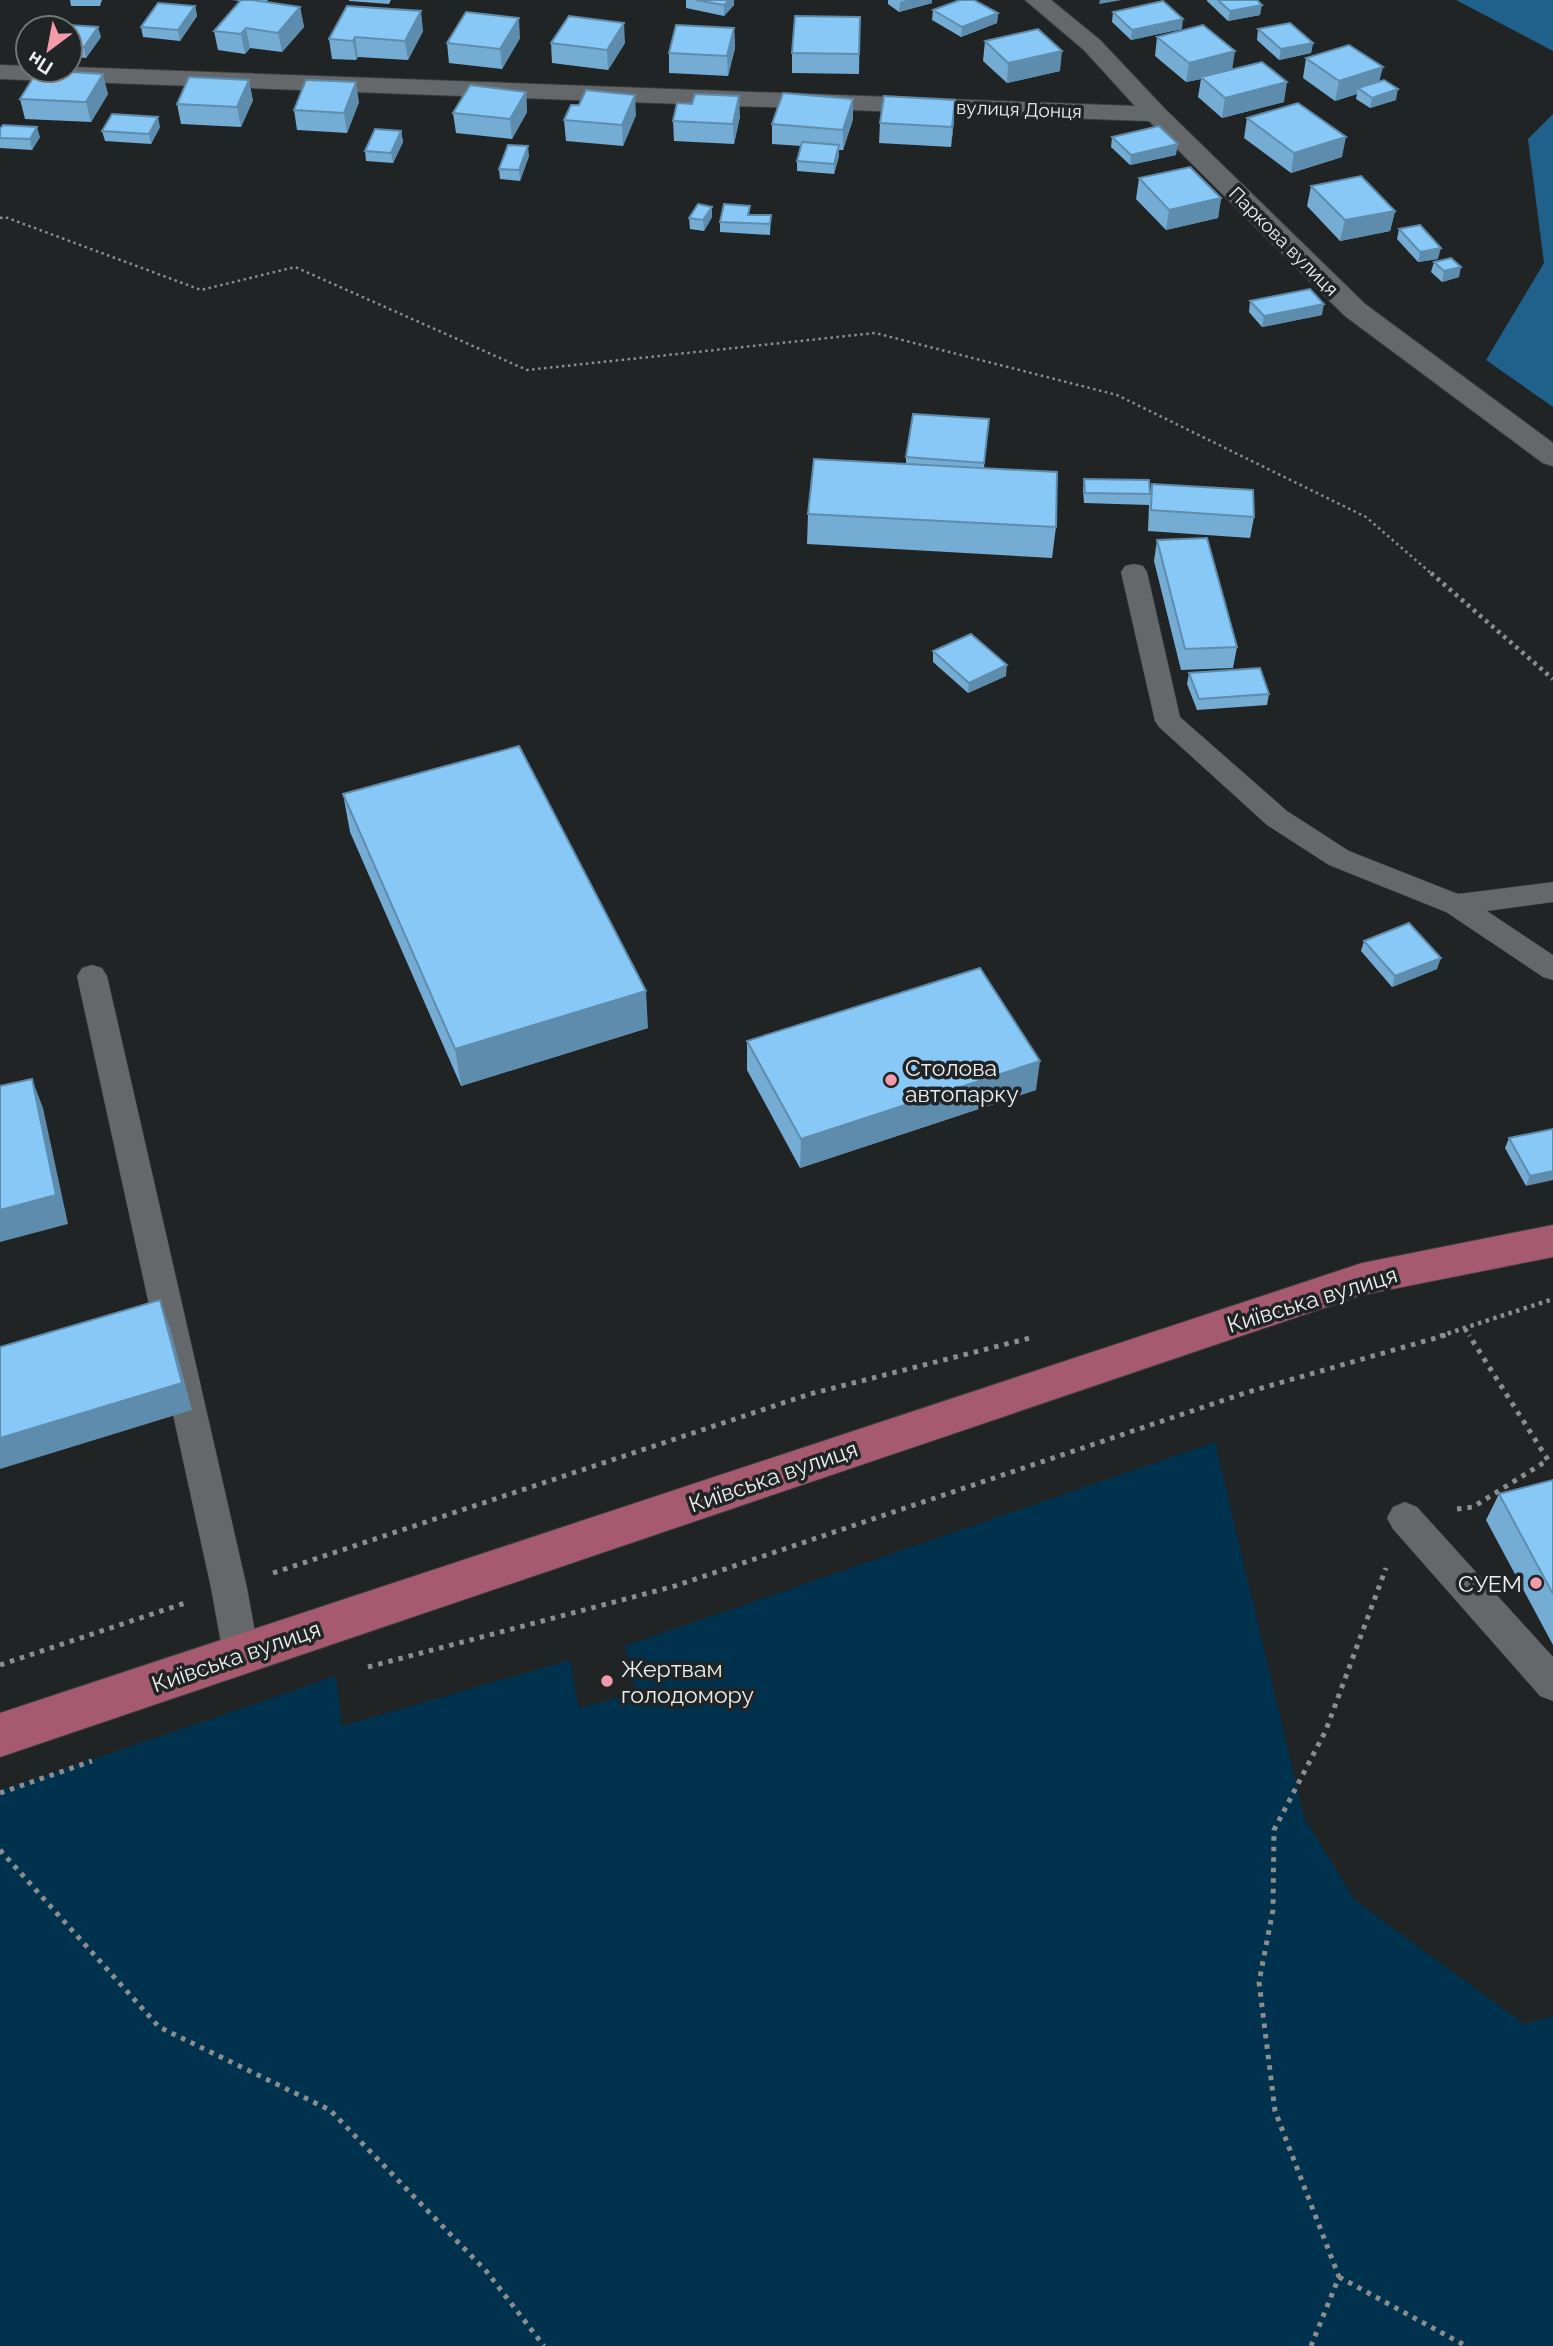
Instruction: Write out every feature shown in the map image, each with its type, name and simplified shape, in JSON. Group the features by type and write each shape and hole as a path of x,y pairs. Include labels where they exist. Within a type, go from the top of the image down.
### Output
{"main road":[{"name":"Київська вулиця","path":"0,1735 1362,1279 1553,1241"}],"street":[{"name":"Паркова вулиця","path":"1037,0 1092,45 1156,114 1355,310 1553,457"},
{"name":"вулиця Донця","path":"0,72 1156,114"}],"lane":[{"path":"1134,572 1168,721 1277,818 1318,845 1339,858 1456,905 1553,969"},
{"path":"1456,905 1553,892"},
{"path":"92,976 229,1588 241,1654"},
{"path":"1405,1518 1553,1684"}],"path":[{"path":"0,218 5,217 201,290 295,267 527,370 875,333 1117,395 1366,517 1553,679"},
{"path":"362,1669 675,1586 1248,1392 1465,1329 1553,1299"},
{"path":"1465,1329 1548,1460 1473,1507 1405,1518 1326,1730 1273,1830 1273,1910 1259,1982 1275,2111 1339,2277 1466,2346"},
{"path":"0,1665 810,1394 1040,1335"},
{"path":"0,1793 103,1757"},
{"path":"0,1850 159,2027 330,2110 487,2272 544,2346"},
{"path":"1311,2346 1339,2277"}],"shaded area":[{"path":"1456,0 1553,0 1553,51"},
{"path":"1553,114 1553,407 1486,360 1544,263 1528,139"},
{"path":"1215,1442 1304,1817 1355,1900 1524,2024 1553,2016 1553,2346 0,2346 0,1791 336,1676 342,1726 570,1660 579,1708 636,1693 625,1646"}],"building":[{"path":"241,0 300,7 278,33 246,28 241,34 214,31"},
{"path":"696,0 729,0 724,5"},
{"path":"960,0 974,0 998,13 962,27 933,10"},
{"path":"1218,0 1257,0 1262,5 1230,11"},
{"path":"1163,1 1183,19 1132,30 1113,12"},
{"path":"158,3 195,6 178,30 141,27"},
{"path":"347,6 421,11 405,41 355,37 353,41 329,39"},
{"path":"466,12 519,18 500,49 447,43"},
{"path":"569,16 624,23 607,50 551,43"},
{"path":"795,16 860,17 859,54 792,53"},
{"path":"1290,23 1313,43 1281,49 1258,29"},
{"path":"676,25 734,28 727,56 669,53"},
{"path":"1203,25 1235,51 1189,63 1157,37"},
{"path":"84,26 98,27 84,47"},
{"path":"1038,29 1062,51 1008,63 985,41"},
{"path":"1349,45 1383,67 1339,81 1306,58"},
{"path":"1262,62 1287,82 1225,98 1201,77"},
{"path":"84,73 103,74 86,102 20,99 29,84 84,84"},
{"path":"189,77 249,80 237,107 177,104"},
{"path":"306,80 356,82 344,113 294,110"},
{"path":"1384,80 1398,89 1372,98 1358,88"},
{"path":"470,85 526,92 510,119 453,113"},
{"path":"586,90 635,95 622,125 564,120 571,105 579,105"},
{"path":"783,93 853,99 843,130 772,124"},
{"path":"695,94 739,96 733,124 673,121 677,103 692,104"},
{"path":"884,96 955,100 952,127 880,123"},
{"path":"1298,103 1346,137 1294,153 1247,118"},
{"path":"112,114 158,117 149,134 102,131"},
{"path":"3,125 37,127 30,139 0,138"},
{"path":"1159,126 1178,144 1131,155 1112,137"},
{"path":"375,129 401,131 391,153 365,151"},
{"path":"802,142 839,145 834,164 797,161"},
{"path":"508,145 528,146 519,170 499,169"},
{"path":"1190,167 1221,198 1169,210 1139,178"},
{"path":"1361,176 1395,211 1345,220 1311,186"},
{"path":"698,204 712,207 703,220 689,218"},
{"path":"724,204 750,206 748,215 771,215 770,224 720,222"},
{"path":"1420,225 1441,248 1420,252 1399,229"},
{"path":"1451,258 1461,267 1444,271 1434,262"},
{"path":"1310,289 1324,304 1264,316 1250,301"},
{"path":"913,414 989,419 984,463 906,457"},
{"path":"814,459 1057,472 1056,527 808,514"},
{"path":"1084,479 1149,480 1150,494 1085,493"},
{"path":"1152,484 1253,490 1254,517 1151,510"},
{"path":"1207,538 1237,647 1185,649 1157,540"},
{"path":"971,634 1007,665 969,683 933,651"},
{"path":"1260,668 1269,694 1199,699 1189,673"},
{"path":"519,746 646,991 455,1049 343,794"},
{"path":"1409,923 1441,958 1395,976 1364,941"},
{"name":"Столова автопарку","path":"980,968 1040,1061 801,1139 747,1041"},
{"path":"32,1079 56,1195 0,1210 0,1086"},
{"path":"1553,1129 1553,1171 1530,1176 1509,1138"},
{"path":"160,1300 182,1383 0,1438 0,1347"},
{"path":"1553,1480 1553,1594 1499,1494"}],"place":[{"name":"Столова автопарку","path":"891,1080"},
{"name":"СУЕМ","path":"1536,1583"},
{"name":"Жертвам голодомору","path":"607,1681"}]}
